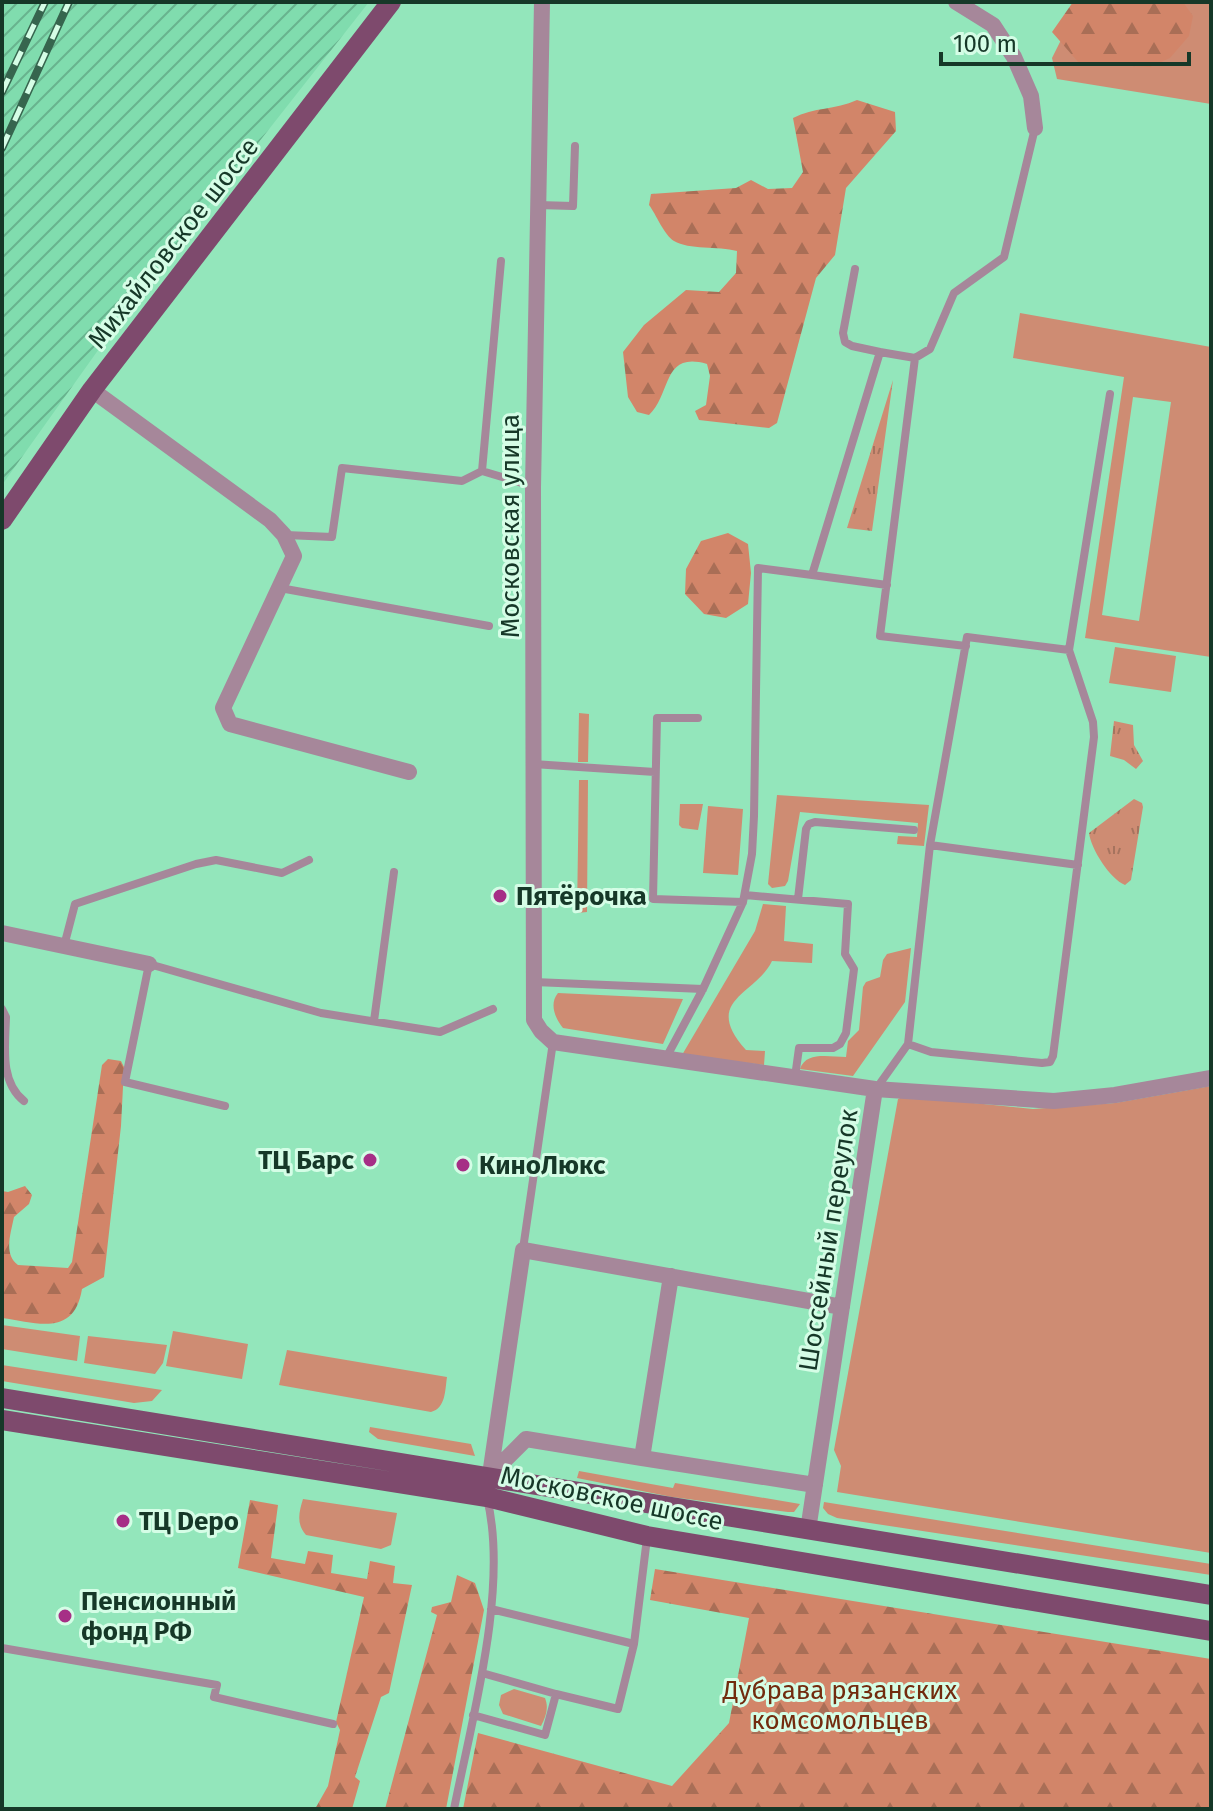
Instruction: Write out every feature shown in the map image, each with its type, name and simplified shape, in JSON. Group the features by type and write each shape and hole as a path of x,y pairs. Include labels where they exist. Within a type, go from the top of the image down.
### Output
{"main road":[{"name":"Михайловское шоссе","path":"2,520 92,390 391,2"},
{"name":"Московское шоссе","path":"2,1398 490,1475 1211,1595"},
{"name":"Московское шоссе","path":"2,1420 487,1497 647,1536 1211,1631"}],"street":[{"name":"Московская улица","path":"542,2 533,487 534,1020 553,1042"},
{"path":"956,2 993,25 1014,57 1031,96 1035,128"},
{"path":"92,390 270,520 284,535 294,556 223,708 230,724 409,772"},
{"path":"2,933 149,964"},
{"name":"Шоссейный переулок","path":"553,1042 875,1089 808,1530"},
{"path":"875,1089 1054,1101 1115,1095 1211,1078"},
{"path":"490,1475 523,1250 842,1307"},
{"path":"642,1458 671,1276"},
{"path":"490,1475 526,1439 815,1485"}],"lane":[{"path":"855,269 843,333 845,342 915,358 930,349 954,293 1004,257 1035,128"},
{"path":"538,205 573,206 575,146"},
{"path":"482,471 501,261"},
{"path":"812,575 880,352"},
{"path":"915,358 880,636 966,646"},
{"path":"908,1044 931,1052 1042,1063 1050,1062 1053,1056 1094,730 1069,650 1110,394"},
{"path":"284,535 332,537 342,468 462,481 482,471 533,487"},
{"path":"666,1058 703,989 744,898 752,854 754,816 758,568 887,585"},
{"path":"280,588 489,626"},
{"path":"875,1089 908,1044 930,845 967,637 1069,650"},
{"path":"698,718 657,718 653,899 798,899 848,904 845,954 854,969 846,1033 840,1044 833,1048 799,1048 795,1077"},
{"path":"533,764 655,772"},
{"path":"798,899 809,824 914,830"},
{"path":"930,845 1078,865"},
{"path":"64,946 75,904 216,860 282,873 309,860"},
{"path":"374,1021 394,872"},
{"path":"225,1106 125,1082 149,964 321,1013 440,1032 493,1009"},
{"path":"534,982 703,989"},
{"path":"2,1009 6,1017 5,1080 12,1093 24,1101"},
{"path":"523,1250 553,1042"},
{"path":"454,1809 482,1673 491,1609 493,1523 487,1497"},
{"path":"482,1673 618,1709 634,1644 647,1536"},
{"path":"491,1609 634,1644"},
{"path":"2,1648 217,1685 214,1697 333,1724"},
{"path":"473,1715 545,1735 556,1694"}],"shaded area":[{"path":"2,2 369,2 126,311 2,485"}],"green space":[{"path":"1073,2 1183,2 1193,16 1189,36 1170,58 1150,67 1079,63 1052,32"},
{"path":"1088,2 1211,2 1211,104 1057,79 1052,58 1064,34"},
{"path":"857,100 895,112 896,131 846,188 835,255 816,278 777,423 769,428 699,420 695,411 706,405 710,376 707,364 693,362 682,363 675,369 649,415 637,412 628,397 623,352 644,325 686,290 719,292 736,273 737,251 688,246 670,238 649,205 651,194 736,188 751,180 768,189 792,188 803,172 793,118"},
{"path":"1020,313 1211,347 1211,657 1085,638 1124,377 1013,358","holes":["1133,397 1171,402 1139,621 1102,615"]},
{"path":"893,380 872,531 847,528"},
{"path":"728,533 748,544 751,573 748,604 726,618 704,614 685,594 686,569 701,541"},
{"path":"1115,647 1176,656 1171,692 1109,683"},
{"path":"579,713 589,714 588,762 578,762"},
{"path":"1114,721 1133,725 1134,745 1143,761 1136,769 1124,760 1110,756"},
{"path":"579,780 588,780 587,912 577,913"},
{"path":"777,795 929,805 924,846 897,844 898,836 917,837 918,823 800,812 788,881 785,886 772,888 768,884"},
{"path":"1134,799 1143,807 1131,880 1125,885 1113,877 1102,863 1089,833"},
{"path":"680,804 703,804 698,830 679,825"},
{"path":"708,806 743,809 738,875 703,873"},
{"path":"763,904 786,906 784,941 813,944 812,963 772,961 730,1009 729,1020 734,1033 746,1050 765,1051 764,1065 682,1055 755,931"},
{"path":"911,948 905,1002 853,1076 800,1069 813,1057 846,1057 848,1041 859,1030 863,987 866,982 880,977 887,954"},
{"path":"558,993 683,999 663,1044 563,1028 554,1011"},
{"path":"108,1059 121,1061 124,1067 121,1126 104,1277 82,1289 78,1304 63,1321 41,1324 2,1318 2,1191 25,1186 32,1195 29,1204 14,1217 9,1243 13,1260 18,1265 68,1268 72,1262 102,1065"},
{"path":"1211,1086 1211,1553 837,1492 841,1466 834,1450 898,1099 904,1096 1033,1109 1115,1103"},
{"path":"2,1325 80,1336 77,1361 2,1349"},
{"path":"173,1331 248,1344 242,1379 166,1366"},
{"path":"88,1336 167,1345 163,1363 155,1374 84,1363"},
{"path":"287,1350 447,1377 444,1398 440,1407 431,1412 279,1385"},
{"path":"2,1365 162,1390 152,1401 134,1403 2,1381"},
{"path":"370,1427 471,1444 475,1456 378,1439 369,1432"},
{"path":"579,1471 673,1488 675,1483 800,1504 794,1512 788,1512 672,1497 577,1478"},
{"path":"303,1499 397,1513 391,1545 381,1549 306,1535 300,1522"},
{"path":"250,1500 278,1505 271,1558 305,1564 308,1551 333,1555 331,1573 367,1579 370,1561 395,1566 393,1583 412,1585 389,1693 381,1697 355,1777 360,1781 352,1809 315,1809 328,1786 340,1730 336,1722 364,1597 238,1568"},
{"path":"824,1502 1211,1564 1211,1575 837,1518 823,1508"},
{"name":"Дубрава рязанских комсомольцев","path":"655,1569 1211,1659 1211,1809 463,1809 478,1733 672,1786 729,1723 749,1618 650,1600"},
{"path":"457,1575 475,1583 484,1610 446,1809 385,1809 437,1615 431,1612 432,1607 451,1602"},
{"path":"514,1689 545,1698 546,1712 541,1726 503,1714 499,1705 501,1695"}],"railway":[{"path":"2,92 45,2"},
{"path":"2,148 69,2"}],"place":[{"name":"Пятёрочка","path":"500,896"},
{"name":"ТЦ Барс","path":"370,1160"},
{"name":"КиноЛюкс","path":"463,1165"},
{"name":"ТЦ Depo","path":"123,1521"},
{"name":"Пенсионный фонд РФ","path":"65,1616"}]}
